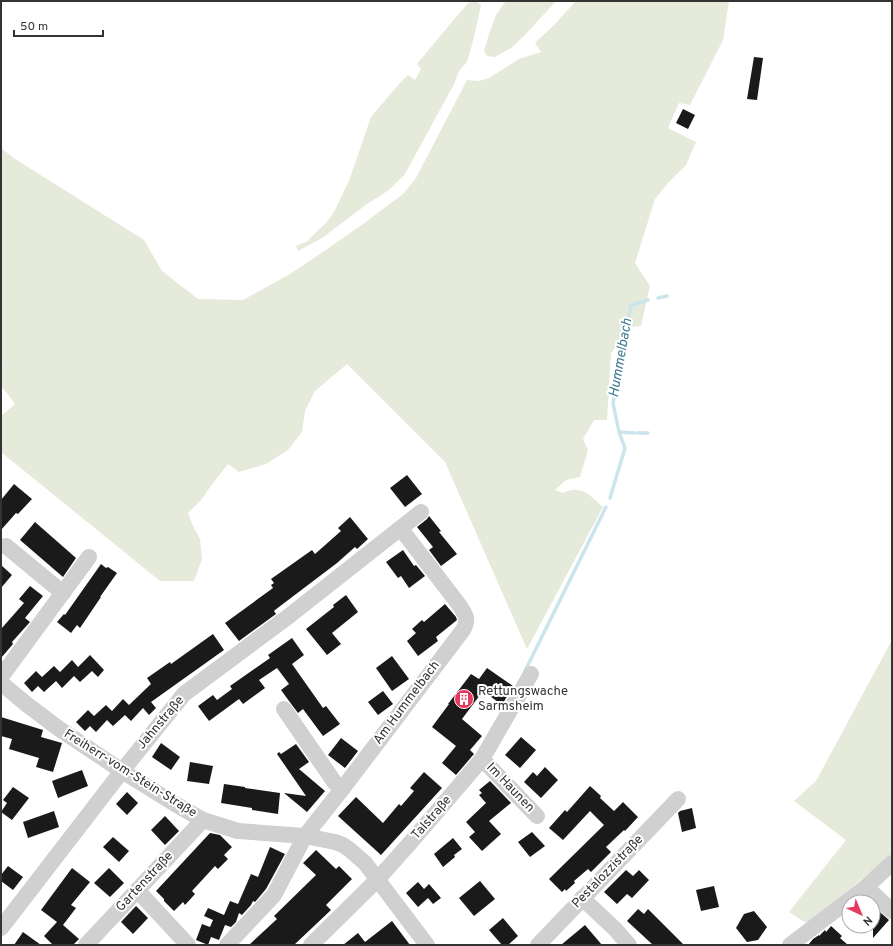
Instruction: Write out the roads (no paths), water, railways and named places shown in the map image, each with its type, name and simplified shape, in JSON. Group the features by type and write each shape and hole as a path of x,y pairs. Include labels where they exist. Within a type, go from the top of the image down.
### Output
{"street":[{"name":"Jahnstraße","path":"1,928 122,771 184,694 289,616 421,512"},
{"name":"Am Hummelbach","path":"227,945 274,895 305,836 463,630 466,624 466,616 460,606 400,529"},
{"path":"6,546 63,593"},
{"path":"1,678 89,557"},
{"name":"Talstraße","path":"311,945 377,880 482,759 531,674"},
{"name":"Freiherr-vom-Stein-Straße","path":"1,683 58,728 122,771 203,820 238,831 305,836 343,845 356,854 365,863 428,945"},
{"path":"284,709 335,783 343,788"},
{"name":"Im Haunen","path":"482,759 537,816"},
{"name":"Pestalozzistraße","path":"538,945 678,799"},
{"name":"Gartenstraße","path":"86,945 203,820"},
{"path":"796,944 866,887 892,863"},
{"path":"866,887 892,911"},
{"path":"137,890 188,945"},
{"path":"582,898 615,929 629,945"}],"waterway":[{"name":"Hummelbach","path":"658,298 667,296"},
{"name":"Hummelbach","path":"610,498 625,448 619,432 613,403 631,305 648,300"},
{"path":"619,432 635,433"},
{"path":"638,433 648,433"},
{"name":"Hummelbach","path":"525,671 606,507"}],"place":[{"name":"Rettungswache Sarmsheim","path":"464,699"}]}
